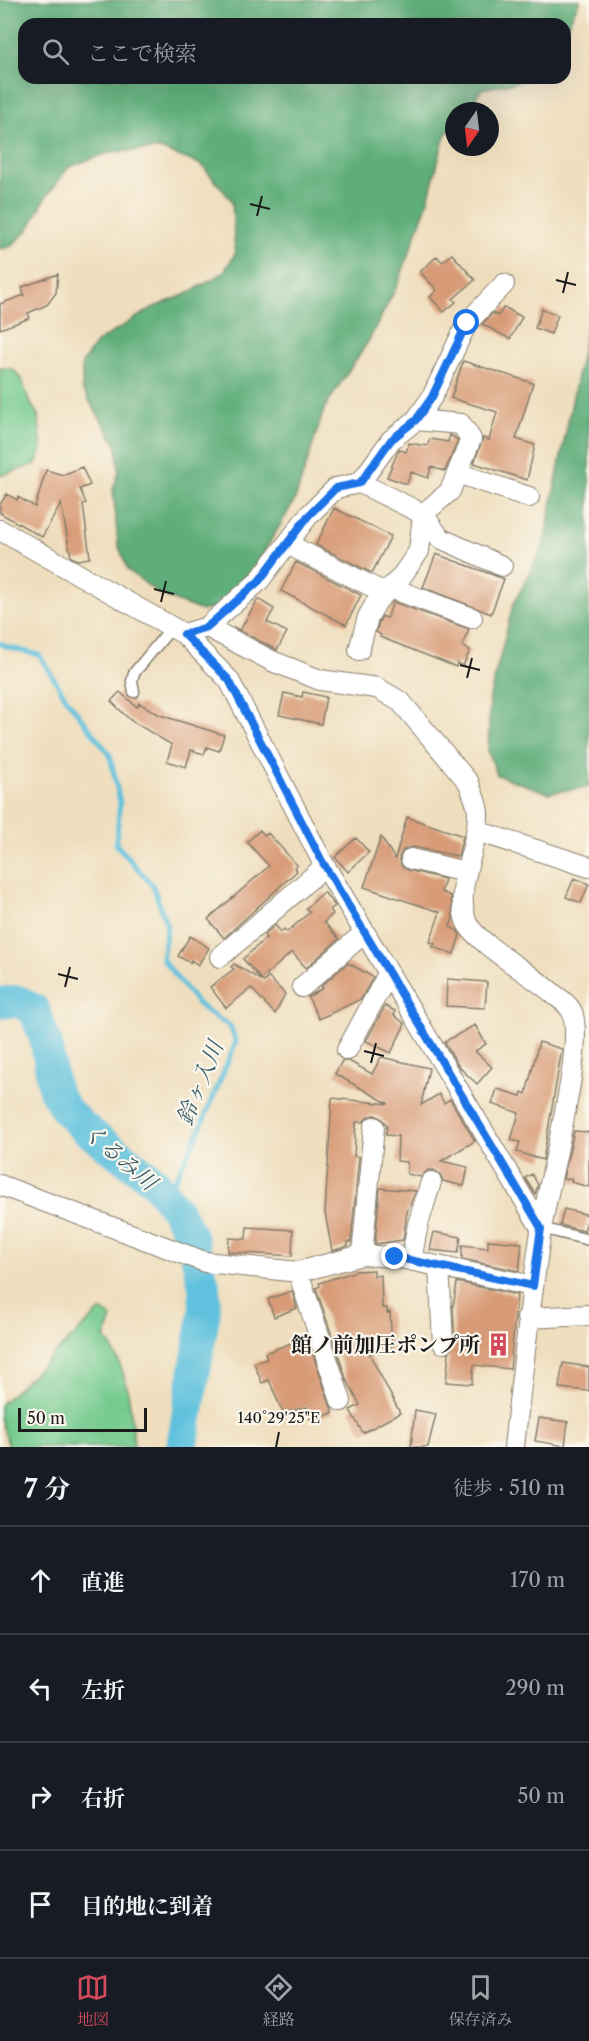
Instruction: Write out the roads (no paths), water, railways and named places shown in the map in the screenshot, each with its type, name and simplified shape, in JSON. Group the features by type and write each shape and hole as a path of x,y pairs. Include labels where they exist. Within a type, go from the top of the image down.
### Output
{"street":[{"path":"360,483 391,440 416,420 432,397 467,323 504,284"},
{"path":"359,650 368,617 419,551 423,514 450,490 471,438 461,424 416,420"},
{"path":"457,473 529,497"},
{"path":"178,631 207,627 259,581 308,516 336,488 360,483 423,514 440,538 502,566"},
{"path":"0,530 178,631 229,680 325,866 541,1228"},
{"path":"287,544 388,590 472,618"},
{"path":"207,627 272,661 320,680 377,688 401,702 469,783 478,811 477,831 465,872 463,906 466,922 474,934 543,983 571,1009 576,1025 564,1114 541,1228 527,1318 514,1447"},
{"path":"477,831 589,867"},
{"path":"411,859 465,872"},
{"path":"220,957 325,866"},
{"path":"302,987 364,933"},
{"path":"347,1050 388,974"},
{"path":"362,1254 375,1127"},
{"path":"411,1260 418,1224 431,1182"},
{"path":"0,1185 205,1262 298,1272 328,1266 362,1254 411,1260 533,1286"},
{"path":"439,1266 442,1343"},
{"path":"298,1272 341,1401"},
{"path":"527,1318 589,1315"}],"lane":[{"path":"134,692 132,681 134,673 178,631"},
{"path":"541,1228 589,1240"}],"waterway":[{"name":"鈴ヶ入川","path":"0,643 39,655 68,701 110,755 120,803 116,844 153,886 167,926 162,959 196,1002 230,1026 236,1042 197,1136 166,1197"},
{"name":"くるみ川","path":"0,1003 18,1001 34,1010 46,1042 54,1090 66,1110 83,1127 155,1182 177,1211 191,1236 204,1285 205,1310 182,1447"}],"place":[{"name":"館ノ前加圧ポンプ所","path":"498,1344"}]}
